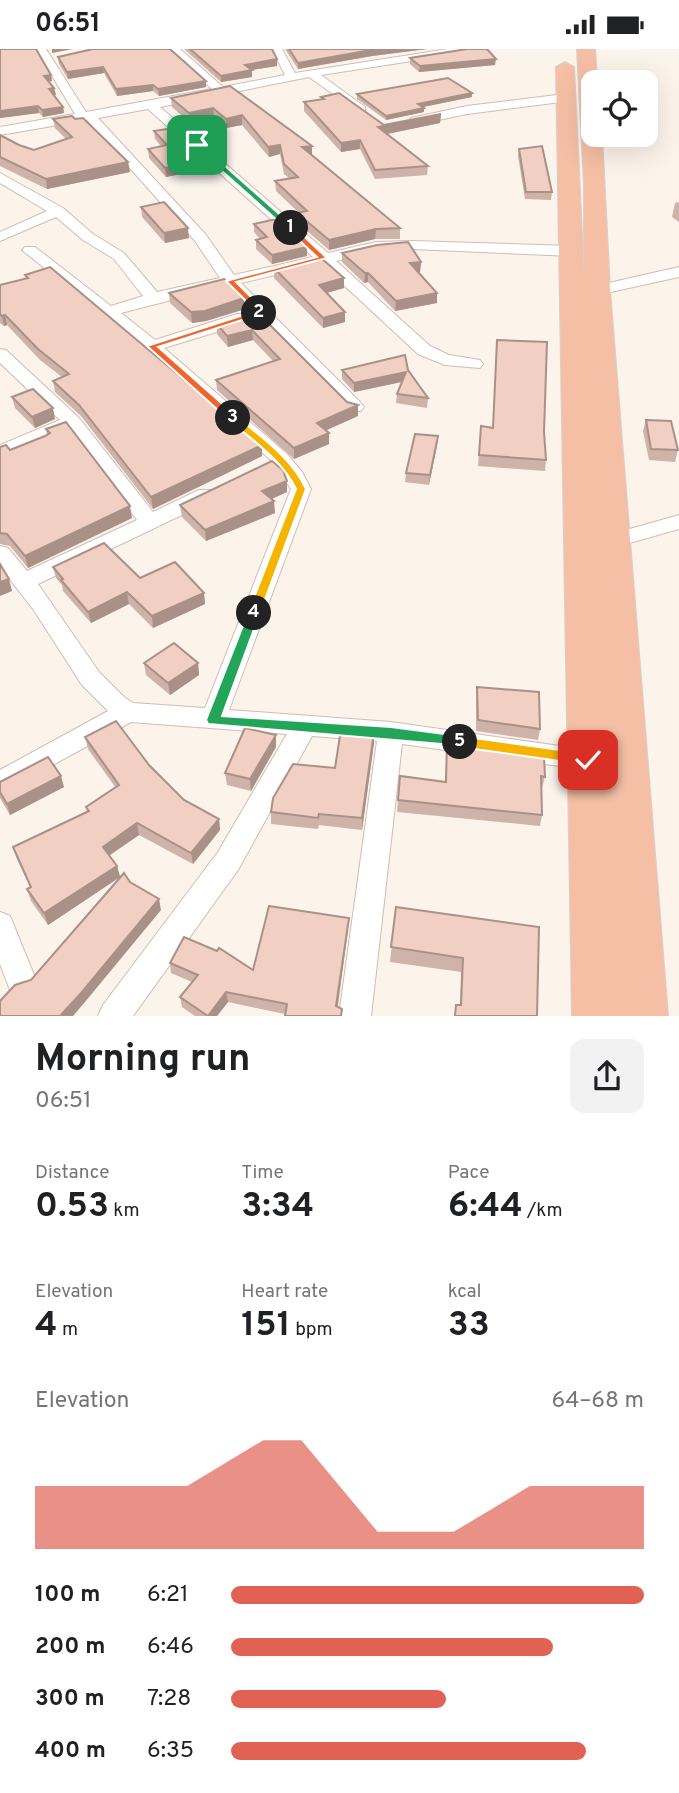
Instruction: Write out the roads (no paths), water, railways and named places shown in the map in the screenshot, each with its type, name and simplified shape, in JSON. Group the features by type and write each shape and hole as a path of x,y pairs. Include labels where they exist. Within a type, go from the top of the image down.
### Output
{"highway":[{"path":"565,49 597,1016"},
{"path":"586,49 595,187 597,290 643,1016"}],"street":[{"path":"173,49 222,92"},
{"path":"277,49 292,77"},
{"path":"0,131 222,92 355,61 470,49"},
{"path":"49,55 86,116 201,238 230,281 355,407"},
{"path":"311,73 373,119"},
{"path":"407,122 467,110 565,98"},
{"path":"151,105 424,350 445,360 474,364"},
{"path":"0,177 58,211 88,237 119,256 153,298"},
{"path":"0,237 58,211"},
{"path":"108,311 323,258 393,245 572,251"},
{"path":"30,250 152,346 279,458 295,476 301,489 213,720"},
{"path":"597,290 676,276"},
{"path":"152,346 262,312"},
{"path":"399,356 424,350"},
{"path":"0,354 72,422 150,523"},
{"path":"325,376 350,369"},
{"path":"0,452 72,422"},
{"path":"256,470 279,458"},
{"path":"23,582 220,488"},
{"path":"612,541 679,522"},
{"path":"0,553 100,689 113,704 128,712 391,732 588,760"},
{"path":"0,783 128,712"},
{"path":"114,1016 228,861 305,726"},
{"path":"355,1016 391,732"},
{"path":"0,925 21,980"}]}
